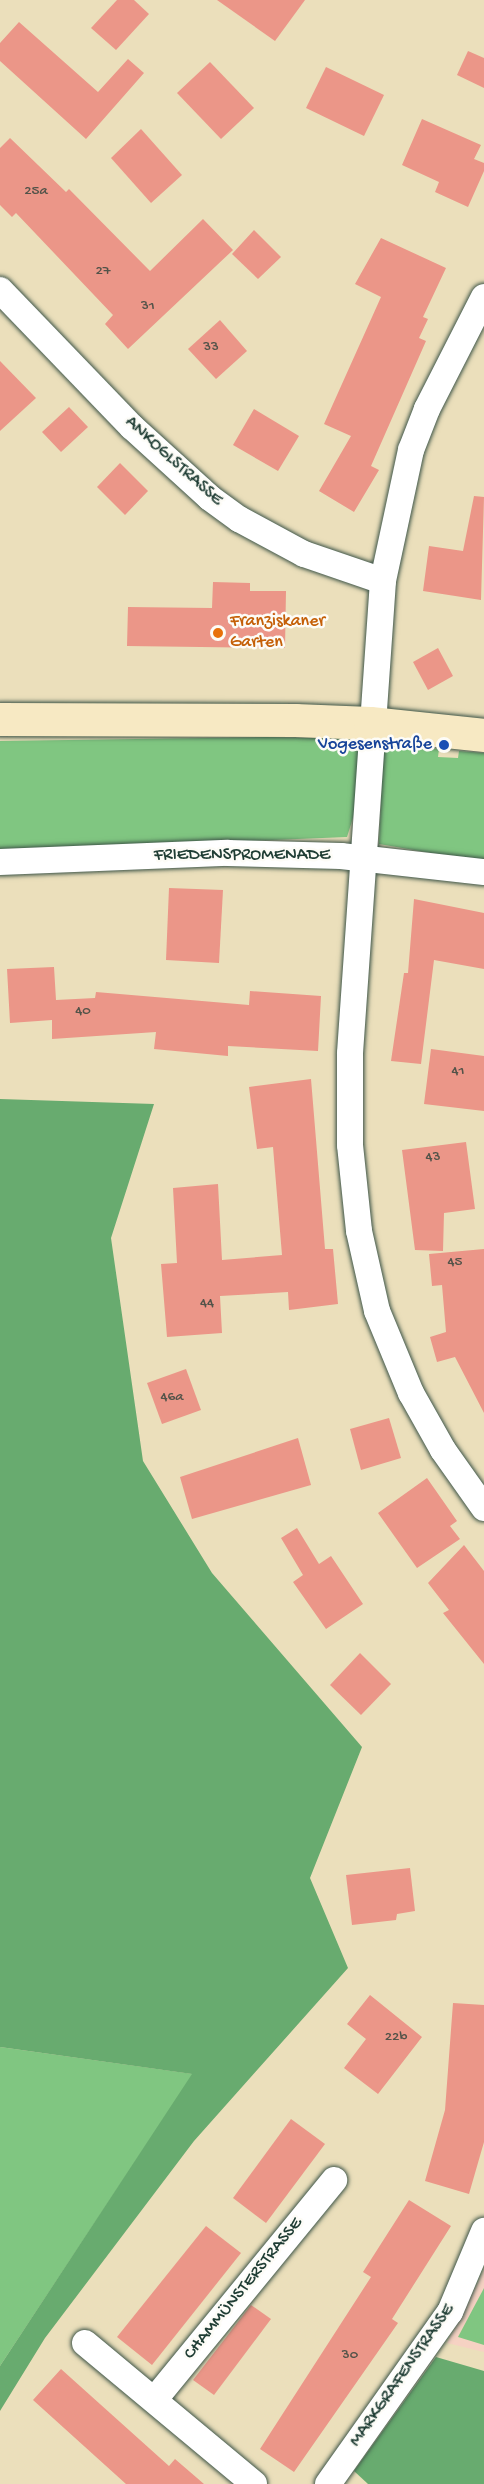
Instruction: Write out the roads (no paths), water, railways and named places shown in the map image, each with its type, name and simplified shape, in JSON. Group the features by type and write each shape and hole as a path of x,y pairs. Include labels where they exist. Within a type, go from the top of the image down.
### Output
{"street":[{"name":"ANKOGLSTRASSE","path":"0,290 132,427 210,498 239,519 304,554 383,581"},
{"path":"484,297 427,409 411,450 383,581 370,723 364,856 350,1054 350,1145 358,1231 389,1347 443,1450 484,1508"},
{"path":"0,719 370,723 484,735"},
{"name":"FRIEDENSPROMENADE","path":"0,862 228,854 364,856 484,873"},
{"name":"CHAMMÜNSTERSTRASSE","path":"155,2399 334,2180"},
{"name":"MARKGRAFENSTRASSE","path":"329,2483 450,2312 484,2231"},
{"path":"85,2343 155,2399 254,2484"}],"place":[{"name":"Franziskaner Garten","path":"218,633"},
{"name":"Vogesenstraße","path":"444,745"}]}
